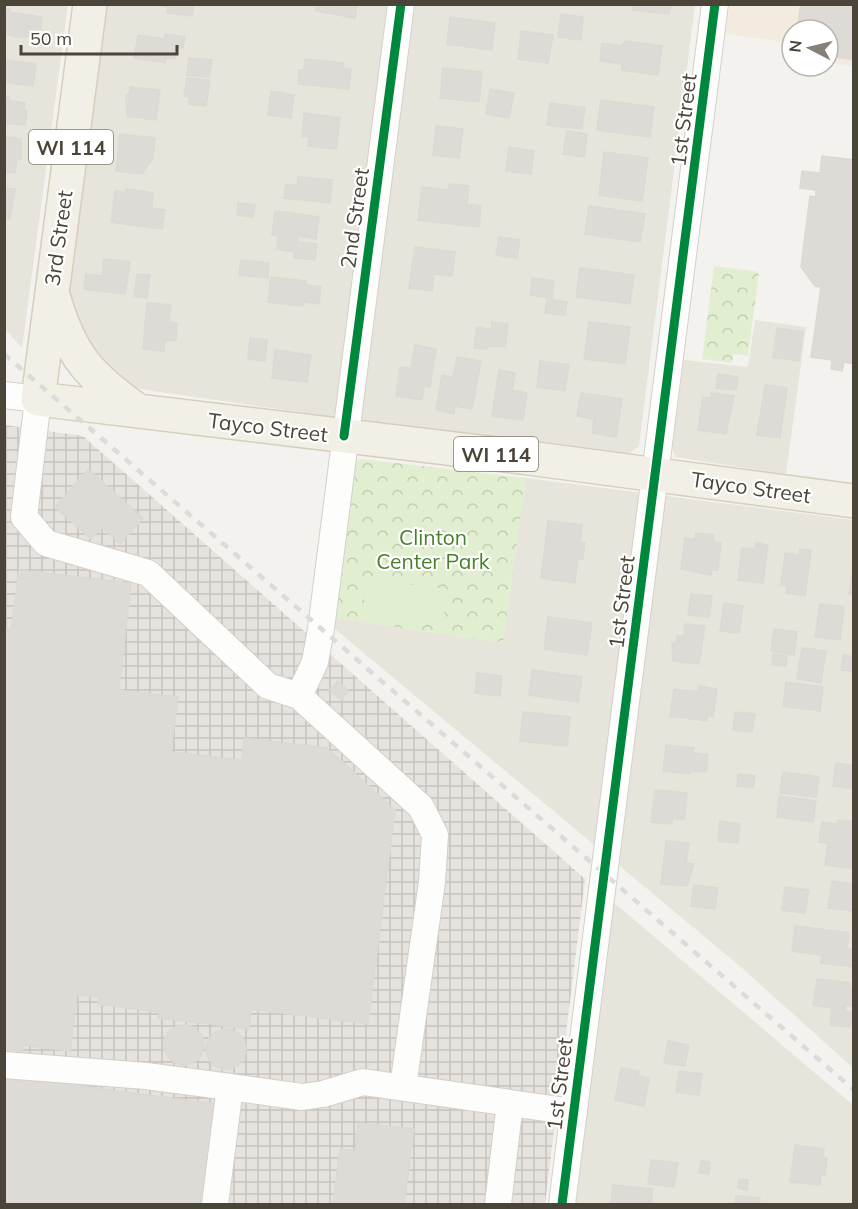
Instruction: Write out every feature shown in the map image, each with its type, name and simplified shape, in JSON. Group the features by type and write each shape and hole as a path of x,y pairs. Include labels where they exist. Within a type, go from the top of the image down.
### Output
{"main road":[{"name":"3rd Street","path":"38,399 90,4"},
{"path":"51,289 63,327 74,351 110,391 139,411"},
{"name":"Tayco Street","path":"38,399 656,474 854,501"}],"street":[{"name":"2nd Street","path":"299,696 315,662 321,629 401,4"},
{"name":"1st Street","path":"562,1204 715,4"},
{"name":"Tayco Street","path":"4,395 38,399"},
{"path":"38,399 24,517 46,543 148,573 268,686 299,696 421,807 435,835 432,882 403,1088"},
{"path":"4,1065 146,1076 302,1097 323,1094 363,1082 574,1112"},
{"path":"215,1204 230,1087"},
{"path":"498,1204 510,1103"}],"shaded area":[{"path":"5,5 68,5 22,348 5,329"},
{"path":"103,5 695,5 639,446 630,453 624,453 397,426 153,391 130,387 100,367 70,305 68,287"},
{"path":"730,5 853,5 853,67 840,64 840,18 780,18 780,41 725,34"},
{"path":"755,320 806,327 786,474 675,457 672,447 684,360 748,367"},
{"path":"5,425 83,436 585,879 545,1204 5,1204"},
{"path":"526,478 853,520 853,1068 741,967 335,629 336,618 503,643"},
{"path":"612,901 853,1105 853,1204 573,1204"}],"green space":[{"path":"714,266 759,272 748,356 733,354 732,363 702,359"},
{"name":"Clinton Center Park","path":"361,459 526,478 503,643 336,618 352,469 354,462"},
{"path":"367,579 447,589 443,625 362,615"}],"building":[{"path":"151,4 194,4 192,16 167,13 168,7"},
{"path":"317,4 357,4 355,18 316,11"},
{"path":"634,4 671,4 669,14 633,10"},
{"path":"801,4 854,4 854,60 840,58 840,18 799,18"},
{"path":"4,8 10,9 9,12 42,17 40,36 15,37 4,33"},
{"path":"561,14 583,17 581,40 558,37"},
{"path":"450,17 495,23 492,50 447,44"},
{"path":"521,31 553,35 548,63 518,59"},
{"path":"165,34 185,37 183,48 177,47 175,59 166,58 165,63 134,58 138,35 164,39"},
{"path":"626,41 662,46 658,75 622,70 622,64 600,61 602,43 621,46"},
{"path":"189,58 212,60 209,77 187,75"},
{"path":"305,59 344,63 343,68 351,69 349,89 298,84 299,70 304,70"},
{"path":"4,60 36,64 33,86 4,82"},
{"path":"443,68 482,72 479,102 440,98"},
{"path":"187,78 210,80 206,106 189,104 189,97 184,96"},
{"path":"130,87 160,90 156,120 127,116 126,95 129,95"},
{"path":"490,89 514,93 509,118 486,114"},
{"path":"271,91 294,95 291,118 268,115"},
{"path":"4,97 25,103 24,110 27,111 25,125 4,123"},
{"path":"601,100 654,107 650,137 597,130"},
{"path":"550,103 585,108 582,129 547,125"},
{"path":"304,113 340,118 336,149 308,146 309,137 302,137"},
{"path":"436,126 463,129 459,158 433,155"},
{"path":"567,131 587,134 584,157 563,154"},
{"path":"120,134 155,138 153,158 142,174 116,171"},
{"path":"6,137 21,139 21,159 17,158 15,173 4,172"},
{"path":"509,147 534,151 531,174 506,171"},
{"path":"604,152 648,158 642,201 599,195"},
{"path":"822,156 854,160 854,364 844,362 842,371 831,369 832,360 811,357 821,287 815,286 801,267 810,196 816,197 816,190 800,188 802,171 820,173"},
{"path":"298,177 332,180 330,203 284,198 286,184 297,185"},
{"path":"449,184 469,186 467,204 481,206 479,227 418,220 422,187 449,190"},
{"path":"4,188 15,189 10,219 4,218"},
{"path":"126,189 153,193 152,208 165,210 162,229 111,222 115,191 126,193"},
{"path":"238,203 255,205 253,217 237,215"},
{"path":"589,206 645,214 640,242 585,234"},
{"path":"275,211 319,217 316,239 298,236 297,242 317,244 315,260 294,258 294,252 277,249 278,236 272,235"},
{"path":"499,237 520,240 517,258 496,255"},
{"path":"415,247 455,252 452,276 434,274 432,291 409,288"},
{"path":"104,259 130,262 125,294 84,289 86,274 102,276"},
{"path":"241,260 269,263 268,278 239,275"},
{"path":"580,268 634,275 630,304 576,297"},
{"path":"137,274 150,275 147,298 134,296"},
{"path":"271,277 306,281 306,285 321,287 319,304 303,302 303,306 268,302"},
{"path":"532,278 554,281 552,298 530,295"},
{"path":"547,299 567,302 565,315 545,313"},
{"path":"147,303 171,305 169,322 177,323 176,341 165,340 164,351 143,349"},
{"path":"492,322 508,324 505,347 489,346"},
{"path":"589,322 630,327 625,364 584,359"},
{"path":"477,327 489,329 487,349 474,348"},
{"path":"777,328 803,332 799,361 773,357"},
{"path":"250,338 267,340 265,361 248,359"},
{"path":"415,345 436,349 430,387 424,386 422,400 396,396 400,367 411,368"},
{"path":"275,350 311,355 307,382 272,378"},
{"path":"457,357 481,361 472,409 455,406 454,414 436,410 442,375 453,377"},
{"path":"540,361 569,365 565,391 537,387"},
{"path":"499,370 515,373 512,390 527,393 523,420 492,416"},
{"path":"718,374 738,377 736,390 716,388"},
{"path":"765,385 787,388 780,438 757,435"},
{"path":"581,393 622,399 616,437 592,433 594,419 577,416"},
{"path":"711,393 734,396 726,434 698,430 703,397 711,398"},
{"path":"88,469 143,518 120,544 102,528 91,539 55,507"},
{"path":"548,521 582,525 580,542 585,543 583,559 578,559 575,583 541,578"},
{"path":"696,533 714,535 713,542 721,543 718,570 712,570 711,575 681,569 685,538 695,539"},
{"path":"756,543 768,545 763,583 738,580 742,548 755,549"},
{"path":"800,549 811,550 805,596 786,593 787,586 781,585 785,553 799,555"},
{"path":"854,564 854,595 849,594"},
{"path":"19,570 131,583 119,690 178,697 171,752 242,760 244,738 327,748 395,810 368,1024 251,1009 249,1029 158,1018 159,1012 98,1004 99,997 77,995 70,1051 23,1045 21,1057 4,1055 4,629 11,630"},
{"path":"691,594 712,596 709,617 688,615"},
{"path":"724,603 743,606 739,633 720,631"},
{"path":"820,604 844,607 840,640 815,637"},
{"path":"548,617 592,623 587,655 544,649"},
{"path":"685,624 705,626 699,664 673,661 672,643 676,644 677,636 684,636"},
{"path":"774,629 797,632 794,655 771,651"},
{"path":"802,648 826,651 821,683 797,679"},
{"path":"773,654 787,656 786,666 772,665"},
{"path":"843,655 854,657 854,671 841,670"},
{"path":"532,670 582,677 578,702 529,695"},
{"path":"477,673 502,676 500,696 475,693"},
{"path":"338,681 349,691 341,700 330,690"},
{"path":"786,682 823,687 820,711 783,706"},
{"path":"699,686 717,689 713,717 707,716 707,721 670,716 674,689 698,692"},
{"path":"523,712 570,717 567,746 520,741"},
{"path":"735,712 755,714 752,732 733,730"},
{"path":"666,745 694,748 693,753 708,755 706,772 691,771 690,774 663,771"},
{"path":"836,763 854,766 854,789 833,786"},
{"path":"783,772 819,777 816,797 780,793"},
{"path":"738,774 755,776 753,788 737,786"},
{"path":"655,790 687,793 684,820 672,818 672,824 651,822"},
{"path":"779,796 816,801 813,822 777,817"},
{"path":"838,820 854,822 854,869 825,865 828,843 819,842 822,822 837,824"},
{"path":"720,821 740,824 738,843 718,841"},
{"path":"666,841 689,843 686,863 694,864 687,886 661,884"},
{"path":"832,881 854,884 854,911 828,908"},
{"path":"694,885 718,888 715,909 691,906"},
{"path":"785,887 809,890 805,913 782,910"},
{"path":"795,926 849,933 847,949 854,950 854,967 821,963 822,955 792,951"},
{"path":"817,979 850,983 850,989 854,990 853,1006 846,1005 845,1011 852,1012 850,1027 830,1025 832,1008 813,1005"},
{"path":"184,1025 192,1026 198,1031 203,1037 203,1053 198,1059 192,1064 184,1065 176,1064 170,1059 165,1053 164,1045 165,1037 170,1031 176,1026"},
{"path":"226,1029 240,1035 246,1049 240,1063 226,1069 212,1063 206,1049 212,1035"},
{"path":"668,1041 689,1045 685,1066 664,1063"},
{"path":"621,1068 639,1071 638,1076 649,1078 644,1106 615,1100"},
{"path":"679,1071 702,1074 699,1095 676,1092"},
{"path":"4,1076 216,1104 203,1204 4,1204"},
{"path":"358,1123 414,1129 404,1204 333,1204 340,1149 355,1151"},
{"path":"795,1145 824,1149 823,1157 827,1158 825,1175 821,1175 820,1185 790,1182"},
{"path":"651,1160 678,1163 674,1187 648,1184"},
{"path":"701,1160 710,1162 709,1174 699,1173"},
{"path":"739,1179 748,1180 747,1190 738,1188"},
{"path":"613,1185 653,1189 651,1204 611,1204"},
{"path":"736,1196 760,1198 759,1204 735,1204"}],"railway":[{"path":"4,354 854,1090"}],"cycle path":[{"path":"344,436 401,4"},
{"path":"562,1204 715,4"}]}
